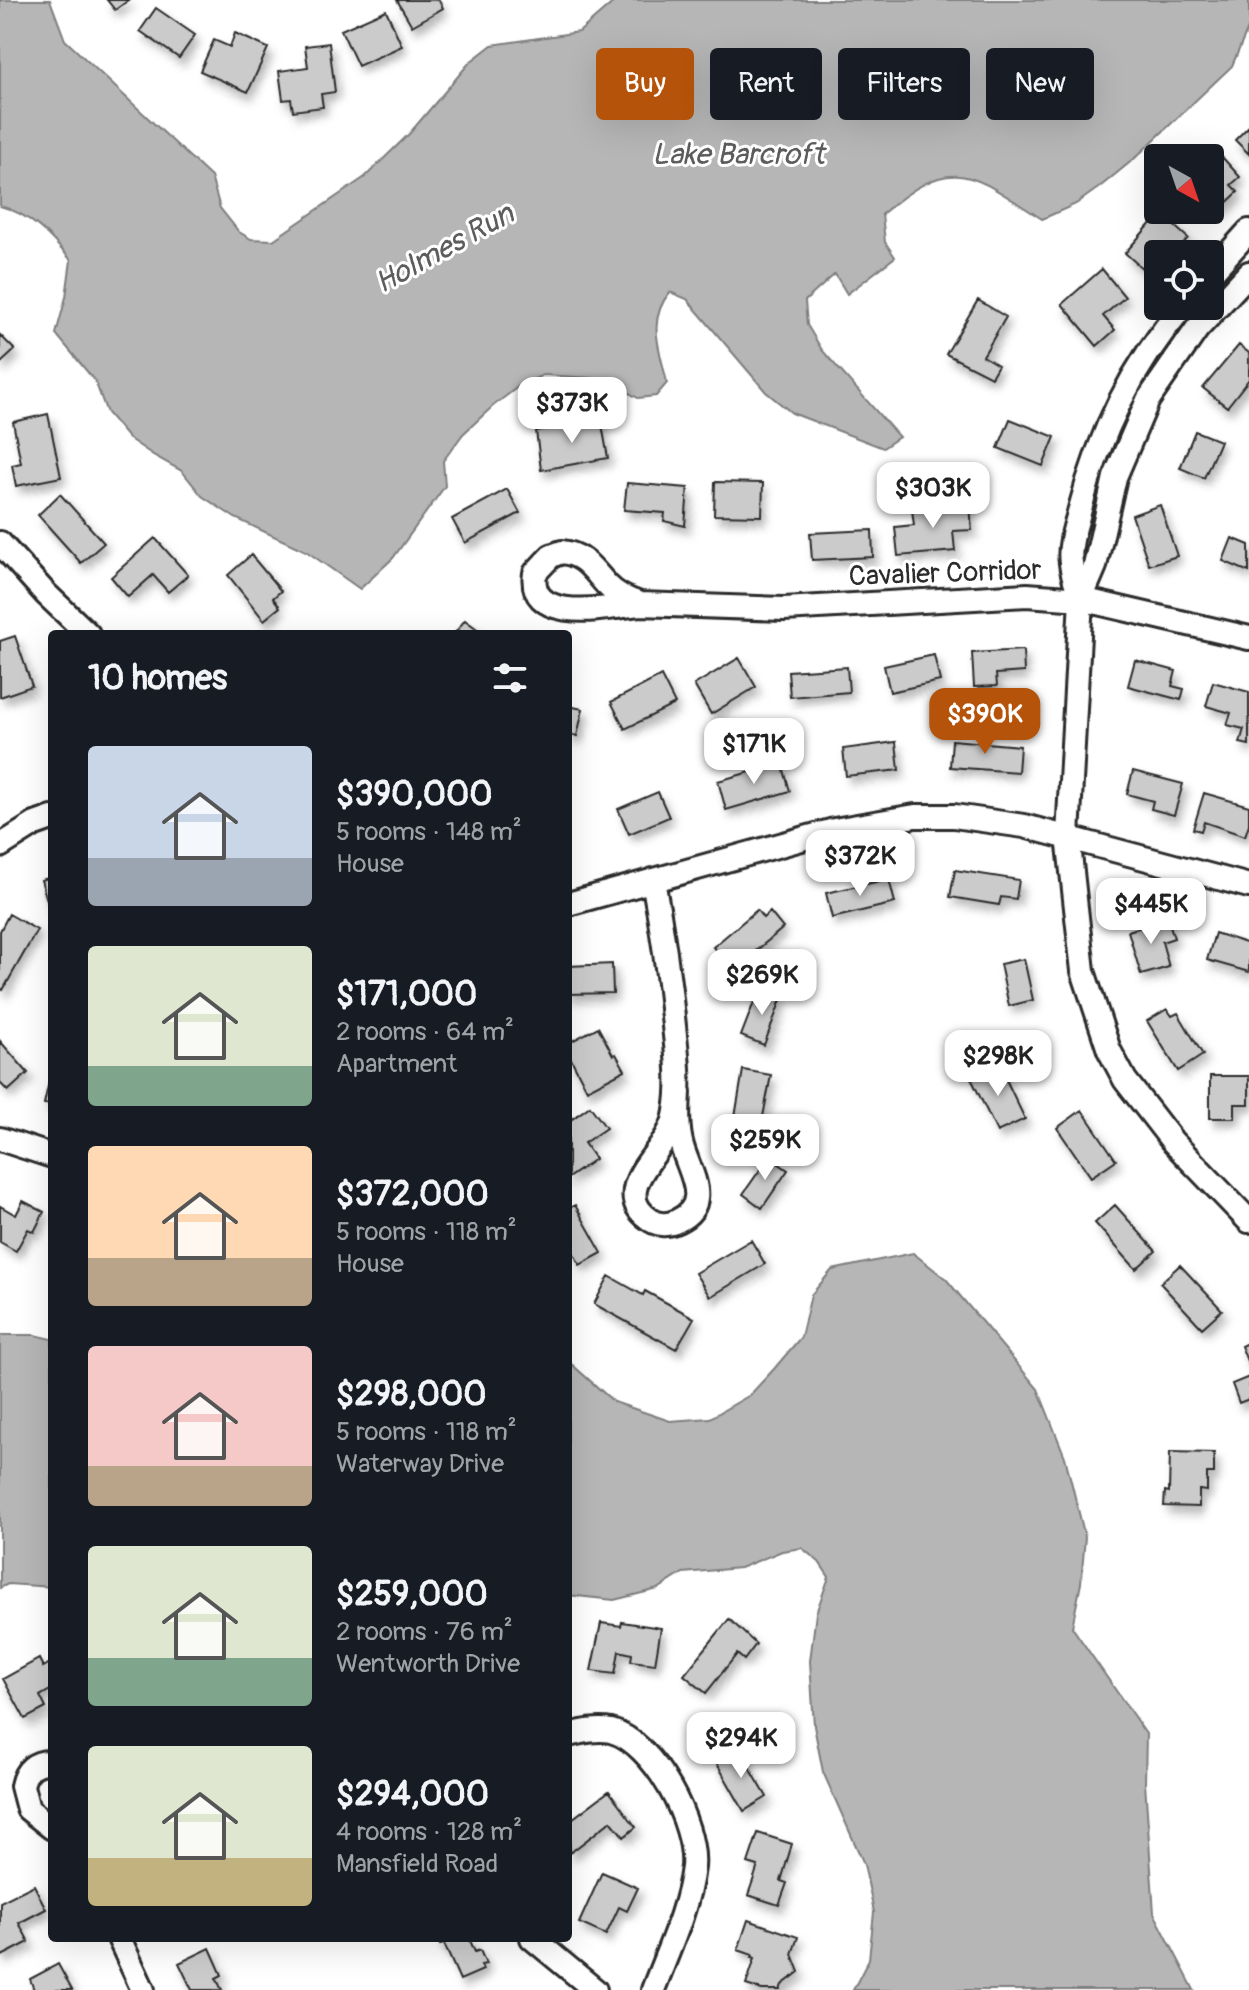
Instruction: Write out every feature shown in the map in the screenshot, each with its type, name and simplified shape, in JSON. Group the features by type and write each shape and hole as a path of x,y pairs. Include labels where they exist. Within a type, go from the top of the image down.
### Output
{"street":[{"path":"1224,259 1249,231"},
{"path":"1081,599 1095,566 1115,477 1148,400 1197,329 1249,273"},
{"path":"1171,320 1135,369 1113,410 1099,444 1074,531 1070,562 1081,599 1068,836 1083,971 1109,1050 1132,1090 1173,1142 1249,1221"},
{"path":"0,543 84,630"},
{"name":"Cavalier Corridor","path":"640,604 784,609 1027,595 1081,599 1249,638"},
{"path":"572,903 834,830 915,816 982,819 1068,836 1249,886"},
{"path":"0,846 48,819"},
{"path":"653,880 672,1010 679,1092 680,1134 697,1183 696,1199 689,1213 676,1222 664,1225 652,1221 643,1213 635,1193 637,1180 668,1135 679,1092"},
{"path":"0,1139 48,1155"},
{"path":"572,1734 610,1731 629,1740 648,1758 671,1790 690,1831 693,1863 687,1898 653,1990"},
{"path":"48,1762 38,1763 30,1769 22,1786 28,1809 48,1825"},
{"path":"121,1942 143,1990"},
{"path":"537,1942 595,1990"}],"water":[{"name":"Lake Barcroft","path":"0,0 50,0 65,40 211,177 220,208 239,232 251,239 273,240 365,177 409,134 470,62 492,45 579,32 616,0 1249,0 1249,26 1232,66 1150,144 1144,144 1144,150 1134,159 1076,204 1042,219 979,181 946,176 927,182 882,214 885,242 895,257 847,294 835,274 805,301 807,325 822,350 899,437 883,448 792,413 766,392 687,299 670,292 658,314 657,325 667,383 656,396 638,398 611,383 592,378 543,375 519,386 463,434 443,461 445,486 393,558 360,589 306,551 235,518 202,496 182,471 128,438 107,413 95,381 56,334 66,297 71,260 31,221 0,206"},
{"path":"913,1253 946,1279 1038,1389 1065,1457 1085,1537 1081,1583 1072,1627 1146,1734 1145,1783 1154,1913 1194,1990 853,1990 869,1959 874,1912 864,1864 823,1772 814,1726 810,1661 816,1613 829,1577 819,1562 802,1548 782,1551 740,1568 683,1573 658,1589 614,1600 572,1595 572,1365 614,1402 670,1421 710,1418 750,1395 801,1337 811,1295 832,1270"},
{"path":"0,1335 35,1335 48,1338 48,1587 8,1584 0,1588"}],"building":[{"path":"107,0 129,0 115,10"},
{"path":"397,0 439,0 443,8 412,26"},
{"path":"156,8 195,35 179,58 140,31"},
{"path":"386,10 402,46 358,66 341,30"},
{"path":"235,33 268,48 248,92 200,71 214,40 230,47"},
{"path":"329,43 335,92 321,94 323,107 293,111 291,99 283,100 279,71 308,67 305,46"},
{"path":"1249,126 1249,154 1235,140"},
{"path":"1224,159 1240,177 1231,185 1238,192 1224,205"},
{"path":"1150,224 1172,224 1188,238 1144,240 1144,270 1125,253"},
{"path":"1102,269 1125,297 1103,316 1115,330 1097,346 1062,304"},
{"path":"978,300 1006,317 983,356 998,365 991,377 946,354"},
{"path":"0,335 15,350 0,364"},
{"path":"1239,345 1249,353 1249,379 1227,407 1203,388"},
{"path":"48,414 61,477 16,486 12,465 21,463 13,422"},
{"path":"601,419 608,458 541,470 536,431"},
{"path":"1010,419 1055,437 1043,466 998,448"},
{"path":"1195,431 1220,441 1204,478 1180,468"},
{"path":"715,482 763,483 762,516 714,515"},
{"path":"627,483 688,488 685,526 664,521 665,513 624,510"},
{"path":"507,489 520,513 465,543 452,519"},
{"path":"60,494 104,543 81,563 38,515"},
{"path":"970,504 972,530 953,531 955,551 898,556 895,527 914,525 912,510"},
{"path":"1160,505 1177,556 1149,565 1132,515"},
{"path":"872,530 873,557 812,560 810,533"},
{"path":"155,538 188,575 168,592 153,575 128,597 111,577"},
{"path":"1232,538 1249,545 1249,572 1223,561"},
{"path":"251,555 281,591 273,598 280,607 264,620 228,575"},
{"path":"465,620 479,630 457,630"},
{"path":"15,636 32,686 0,697 0,641"},
{"path":"1023,650 1024,672 996,674 997,686 974,687 972,653"},
{"path":"934,655 940,681 890,692 884,666"},
{"path":"739,658 756,687 711,714 694,685"},
{"path":"1135,660 1176,671 1172,686 1184,689 1181,700 1128,686"},
{"path":"847,667 849,692 790,697 788,671"},
{"path":"661,676 675,704 625,729 611,702"},
{"path":"1213,682 1249,692 1249,745 1240,743 1244,729 1227,725 1231,713 1206,706"},
{"path":"572,707 583,709 577,736 572,735"},
{"path":"952,740 1020,746 1018,772 950,767"},
{"path":"896,742 899,770 846,776 843,749"},
{"path":"782,763 790,791 726,810 718,781"},
{"path":"1133,771 1183,784 1174,815 1151,809 1153,801 1127,794"},
{"path":"658,792 669,817 629,834 618,809"},
{"path":"1204,793 1249,806 1245,836 1204,822 1201,831 1193,829"},
{"path":"955,870 1019,880 1016,899 1001,897 999,905 950,897"},
{"path":"48,878 48,904 41,880"},
{"path":"889,879 895,903 832,918 826,893"},
{"path":"757,910 763,918 770,912 783,928 733,970 713,947"},
{"path":"9,914 37,930 3,990 0,988 0,931"},
{"path":"1168,919 1174,938 1162,942 1169,967 1141,975 1128,931"},
{"path":"1215,933 1249,944 1249,972 1207,960"},
{"path":"1024,959 1033,1000 1009,1006 1000,964"},
{"path":"612,964 613,993 572,994 572,966"},
{"path":"759,989 782,997 764,1045 741,1036"},
{"path":"1167,1009 1172,1016 1178,1013 1203,1055 1178,1071 1147,1021"},
{"path":"598,1027 625,1070 587,1090 572,1061 572,1041"},
{"path":"0,1041 28,1073 8,1091 0,1083"},
{"path":"998,1063 1025,1119 997,1132 970,1076"},
{"path":"743,1070 771,1075 762,1122 735,1117"},
{"path":"1210,1076 1249,1076 1249,1104 1235,1104 1235,1118 1210,1118"},
{"path":"590,1106 606,1128 584,1143 595,1159 572,1175 572,1119"},
{"path":"1082,1110 1116,1160 1091,1177 1057,1128"},
{"path":"769,1157 788,1170 762,1208 743,1194"},
{"path":"23,1201 44,1212 34,1232 28,1229 16,1251 0,1242 0,1206 16,1215"},
{"path":"575,1205 602,1253 580,1265 572,1250 572,1207"},
{"path":"1115,1205 1156,1251 1136,1269 1095,1223"},
{"path":"751,1240 765,1264 710,1297 695,1273"},
{"path":"1180,1265 1222,1310 1202,1328 1160,1283"},
{"path":"609,1276 643,1295 645,1291 694,1318 676,1349 594,1304"},
{"path":"1249,1342 1249,1366 1241,1346"},
{"path":"1249,1377 1249,1399 1239,1403 1232,1384"},
{"path":"1170,1452 1214,1453 1214,1473 1207,1473 1207,1491 1199,1490 1199,1507 1164,1506 1165,1491 1169,1492"},
{"path":"729,1619 756,1644 744,1660 737,1654 706,1693 684,1675"},
{"path":"622,1622 661,1628 655,1664 631,1661 632,1654 619,1651 615,1674 591,1671 601,1623 621,1626"},
{"path":"39,1659 43,1667 48,1664 48,1691 40,1696 46,1708 25,1719 3,1679"},
{"path":"738,1748 767,1797 744,1811 716,1762"},
{"path":"609,1791 636,1827 624,1837 611,1821 572,1851 572,1819"},
{"path":"758,1833 792,1844 781,1881 787,1883 779,1905 748,1895 758,1866 748,1863"},
{"path":"602,1872 638,1888 627,1911 619,1907 606,1935 579,1923"},
{"path":"34,1885 46,1909 19,1923 29,1942 2,1956 0,1902"},
{"path":"748,1920 798,1937 792,1954 799,1972 780,1990 762,1990 746,1985 755,1958 738,1950"},
{"path":"439,1942 471,1942 475,1952 480,1950 486,1964 481,1965 483,1970 460,1980 444,1944"},
{"path":"210,1948 222,1975 216,1978 222,1990 192,1990 179,1963"},
{"path":"58,1964 72,1990 34,1990 30,1979"}],"water label":[{"name":"Holmes Run","path":"444,248"}]}
